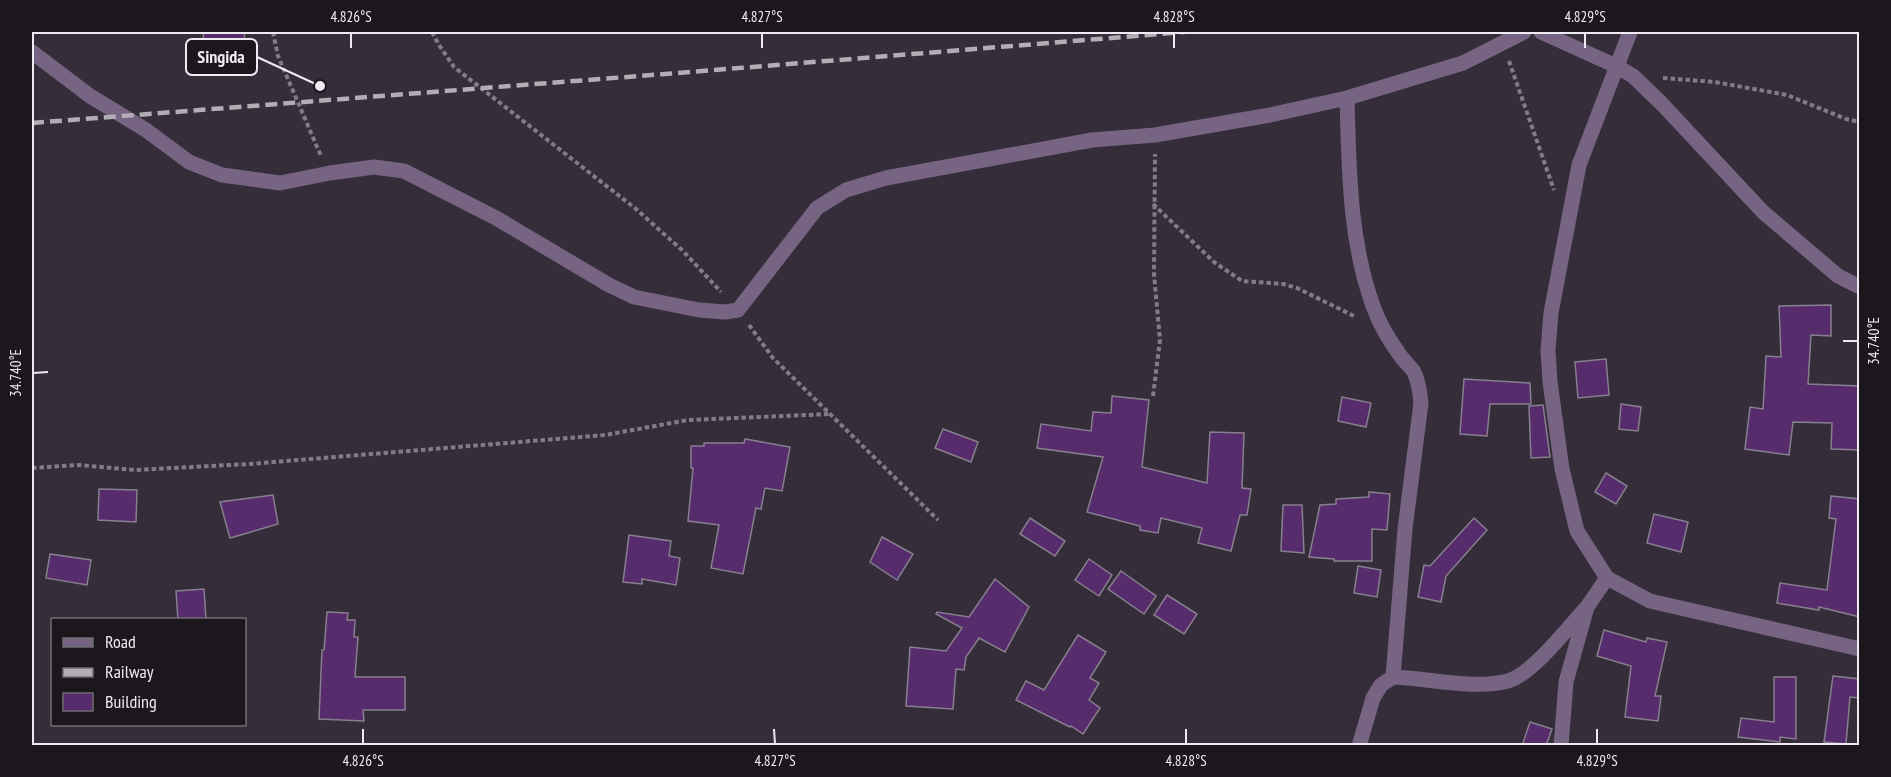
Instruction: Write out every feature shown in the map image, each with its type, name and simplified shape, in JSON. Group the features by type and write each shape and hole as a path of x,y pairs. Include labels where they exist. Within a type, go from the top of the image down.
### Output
{"street":[{"path":"32,52 90,96 146,130 189,162 222,175 280,183 374,167 404,171 496,218 609,285 634,297 699,310 725,312 738,310 817,208 846,190 886,178 1092,140 1155,135 1270,115 1347,98 1462,63 1524,32"},
{"path":"1541,32 1617,66 1633,76 1763,212 1838,276 1860,287"},
{"path":"1630,32 1579,165 1551,313 1548,350 1550,382 1562,469 1577,531 1607,578 1650,601 1860,650"},
{"path":"1347,98 1354,234 1372,306 1383,331 1414,372 1421,403 1405,529 1393,677"},
{"path":"1359,746 1373,698 1381,685 1393,677 1485,683 1509,680 1528,669 1587,607 1607,578"},
{"path":"1561,746 1566,682 1587,607"}],"path":[{"path":"273,32 278,56 318,151 330,173"},
{"path":"432,32 454,66 636,209 682,250 738,310 773,358 938,520"},
{"path":"1503,42 1535,139 1567,221"},
{"path":"1633,76 1715,82 1787,95 1846,119 1860,122"},
{"path":"1153,396 1160,340 1154,296 1155,135"},
{"path":"1153,204 1214,262 1242,281 1283,284 1297,288 1383,331"},
{"path":"32,468 79,465 135,470 249,464 605,435 698,419 831,414"}],"building":[{"path":"203,32 244,32 247,58 206,62"},
{"path":"1831,305 1831,336 1811,335 1808,384 1860,386 1860,450 1831,449 1832,423 1793,422 1789,455 1745,449 1750,407 1763,409 1766,356 1781,357 1779,306"},
{"path":"1606,359 1609,395 1578,398 1575,362"},
{"path":"1464,379 1530,383 1531,404 1490,404 1487,436 1460,434"},
{"path":"1112,396 1149,400 1142,467 1207,483 1210,432 1244,433 1242,488 1251,489 1247,515 1240,515 1231,551 1198,543 1202,528 1161,518 1158,533 1140,530 1140,526 1087,512 1103,457 1037,448 1041,424 1091,431 1093,412 1111,413"},
{"path":"1342,397 1371,403 1366,427 1338,421"},
{"path":"1621,404 1641,407 1638,431 1619,429"},
{"path":"1543,405 1550,457 1531,458 1529,406"},
{"path":"943,429 978,442 971,462 935,448"},
{"path":"745,439 790,447 782,491 765,488 761,509 756,508 743,574 711,568 719,525 688,521 693,468 691,468 691,446 704,446 704,443 744,443"},
{"path":"1606,473 1627,486 1616,504 1595,492"},
{"path":"99,489 137,490 136,522 98,520"},
{"path":"1369,492 1390,494 1387,530 1372,529 1372,561 1334,561 1334,559 1309,557 1320,505 1336,504 1336,499 1369,497"},
{"path":"273,495 278,524 230,538 220,502"},
{"path":"1831,496 1860,499 1860,617 1819,607 1819,610 1777,603 1780,583 1827,590 1836,519 1829,518"},
{"path":"1283,505 1302,505 1304,553 1281,551"},
{"path":"1654,514 1688,522 1681,552 1647,543"},
{"path":"1030,518 1065,541 1055,556 1020,534"},
{"path":"1474,518 1487,530 1446,576 1441,602 1418,597 1424,565 1430,566"},
{"path":"629,535 671,541 669,556 680,558 676,585 642,579 642,584 623,582"},
{"path":"882,537 913,554 897,580 870,562"},
{"path":"50,554 91,560 87,585 46,578"},
{"path":"1089,559 1112,575 1099,596 1075,580"},
{"path":"1358,566 1381,570 1377,597 1354,593"},
{"path":"1121,571 1156,596 1144,614 1108,589"},
{"path":"995,579 1029,607 1005,652 979,638 966,657 964,670 956,669 953,709 906,706 910,647 946,651 962,628 936,614 937,612 969,617"},
{"path":"204,589 206,618 178,618 176,591"},
{"path":"1167,595 1197,614 1184,634 1154,615"},
{"path":"327,612 348,613 347,620 355,620 354,637 358,637 355,677 405,677 405,710 363,710 364,721 319,719 322,650 324,650"},
{"path":"1604,630 1646,642 1647,638 1667,642 1655,696 1661,696 1658,721 1625,717 1631,666 1597,656"},
{"path":"1078,635 1106,652 1090,678 1099,683 1089,700 1100,708 1083,734 1016,700 1026,681 1044,690"},
{"path":"1833,676 1860,679 1860,698 1850,697 1846,744 1824,742"},
{"path":"1774,677 1796,677 1796,739 1780,737 1780,742 1738,737 1741,718 1774,722"},
{"path":"1530,722 1552,729 1546,746 1522,746"}],"railway":[{"path":"32,123 1185,32"}],"place":[{"name":"Singida","path":"320,86"}]}
